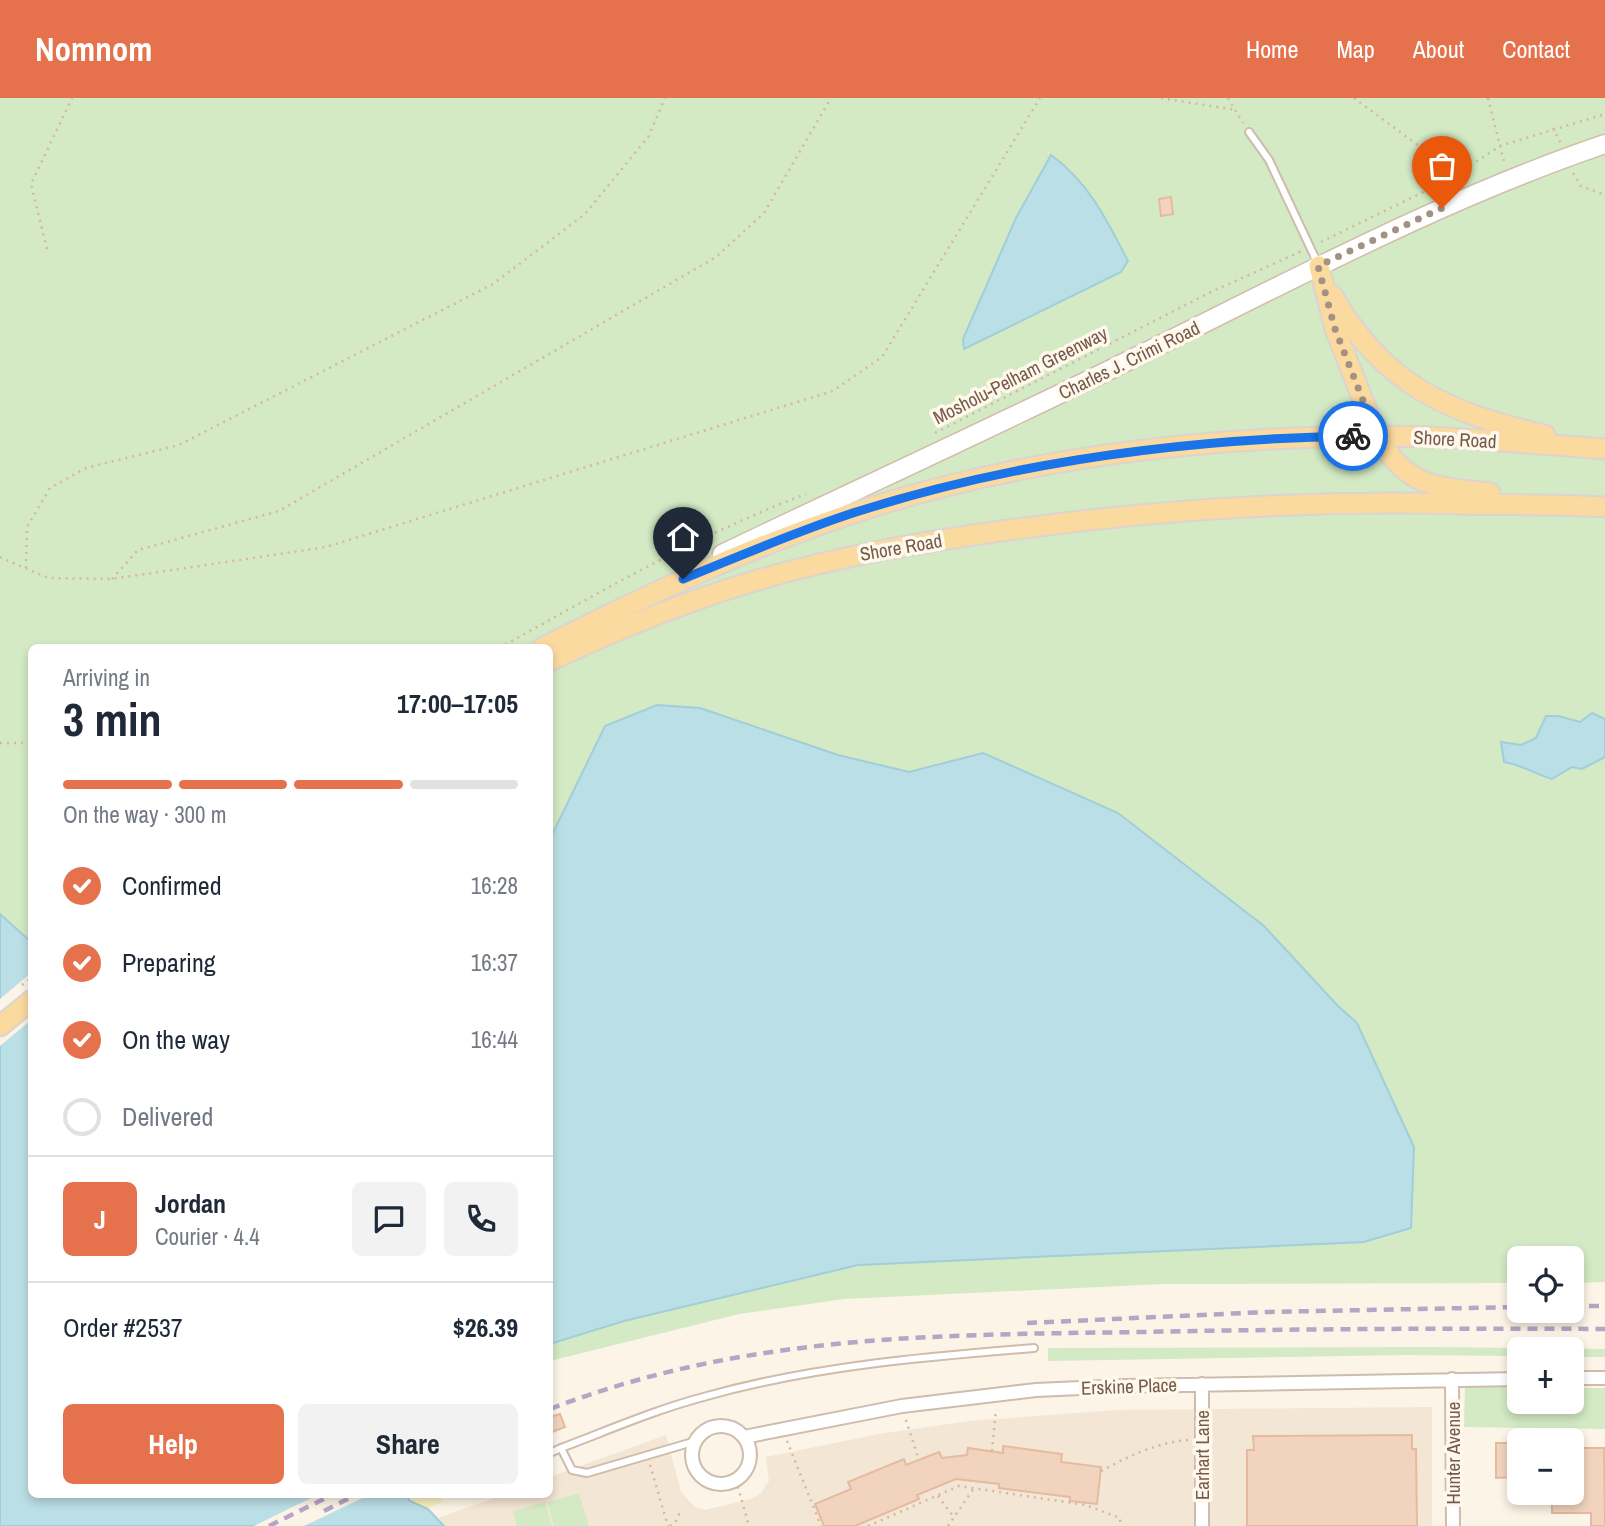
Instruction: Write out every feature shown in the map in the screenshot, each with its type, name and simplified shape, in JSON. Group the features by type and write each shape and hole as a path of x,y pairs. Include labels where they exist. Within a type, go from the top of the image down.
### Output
{"main road":[{"name":"Charles J. Crimi Road","path":"658,589 704,562 1062,393 1315,257 1605,144"},
{"path":"1315,257 1335,329 1377,436 1399,466 1418,480 1429,484 1600,507"},
{"path":"1315,257 1337,303 1359,334 1387,365 1424,393 1482,420 1605,449"},
{"name":"Shore Road","path":"550,644 658,589 773,542 855,513 933,490 1103,456 1215,442 1377,436 1469,439 1605,449"},
{"name":"Shore Road","path":"553,660 645,619 752,582 863,554 975,534 1128,515 1278,505 1430,503 1600,507"},
{"path":"0,1026 28,1003"}],"street":[{"path":"1584,1378 1605,1378"},
{"name":"Erskine Place","path":"696,1441 704,1432 721,1426 744,1437 902,1406 1078,1387 1507,1379"},
{"name":"Hunter Avenue","path":"1452,1380 1453,1526"},
{"name":"Earhart Lane","path":"1202,1384 1202,1526"},
{"path":"696,1441 692,1454 700,1475 706,1480 722,1484 737,1480 747,1468 750,1452 744,1437"}],"lane":[{"path":"1249,132 1269,160 1315,257"},
{"path":"553,1451 704,1396 762,1382 841,1367 1034,1348"},
{"path":"561,1448 569,1466 579,1473 594,1472 696,1441"}],"path":[{"path":"47,249 31,184 72,98"},
{"path":"26,568 27,527 50,488 86,468 179,445 493,284 585,214 648,137 665,98"},
{"path":"112,579 138,550 279,511 716,257 764,213 831,98"},
{"path":"0,557 48,578 112,579 326,547 833,391 882,357 1040,98"},
{"path":"1161,98 1236,110"},
{"path":"1228,98 1249,132"},
{"path":"1354,98 1479,191"},
{"path":"1488,98 1508,180"},
{"name":"Mosholu-Pelham Greenway","path":"931,435 1211,292 1315,257 1500,146 1605,114"},
{"path":"506,644 673,554 766,509 811,492"},
{"path":"0,744 28,743"},
{"path":"992,1451 998,1394"},
{"path":"902,1406 919,1460"},
{"path":"782,1429 821,1526"},
{"path":"1101,1471 1125,1458 1175,1441 1202,1440"},
{"path":"647,1456 669,1526 676,1521 681,1510"},
{"path":"737,1480 749,1526"},
{"path":"868,1526 958,1486 1086,1504 1120,1518 1121,1526"},
{"path":"948,1526 974,1488"},
{"path":"938,1495 953,1516"}],"shaded area":[{"path":"1432,1407 1432,1526 444,1526 438,1518 494,1498 553,1498 553,1476 666,1435 681,1492 694,1506 704,1510 751,1499 760,1494 769,1481 766,1457 879,1434 970,1421 1116,1410"}],"green space":[{"path":"0,98 1605,98 1605,1282 1584,1283 1584,1246 1507,1246 1507,1283 1163,1284 844,1299 739,1314 553,1360 553,644 28,644 28,939 0,914"},
{"path":"1048,1348 1507,1348 1507,1356 1048,1361"},
{"path":"1584,1349 1605,1349 1605,1357 1584,1357"},
{"path":"1465,1386 1507,1387 1507,1414 1584,1414 1584,1388 1605,1388 1605,1429 1464,1427"},
{"path":"579,1493 589,1526 554,1526 547,1502"},
{"path":"545,1502 552,1526 517,1526 513,1511"}],"sand":[{"path":"408,1498 442,1498 442,1501 428,1509"}],"water":[{"path":"1051,155 1076,177 1086,190 1105,217 1128,261 1121,272 964,349 963,339 1016,218"},
{"path":"657,705 700,708 838,755 909,772 983,753 1118,813 1264,926 1357,1023 1414,1147 1411,1228 1364,1242 858,1265 624,1321 553,1343 553,833 605,726"},
{"path":"1592,713 1605,719 1605,757 1582,769 1572,767 1552,779 1504,762 1501,742 1521,745 1536,738 1546,716 1580,722"},
{"path":"0,914 28,939 28,1498 408,1498 428,1509 444,1526 0,1526"}],"pier":[{"path":"28,976 28,1023 0,1046 0,999"},
{"path":"311,1498 363,1498 304,1526 254,1526"}],"building":[{"path":"1171,197 1173,214 1161,216 1159,199"},
{"path":"560,1414 565,1427 553,1432 553,1416"},
{"path":"1412,1435 1412,1449 1416,1449 1417,1526 1247,1526 1247,1450 1254,1450 1253,1436"},
{"path":"1496,1443 1507,1443 1507,1478 1496,1478"},
{"path":"1003,1446 1062,1454 1061,1462 1101,1467 1097,1504 1070,1501 1070,1497 999,1488 999,1484 956,1479 917,1495 919,1499 855,1526 824,1526 815,1504 851,1489 848,1482 904,1459 906,1465 939,1452 942,1458 967,1455 968,1448 1003,1453"},
{"path":"1584,1448 1604,1448 1605,1526 1591,1526 1591,1513 1552,1513 1552,1505 1584,1505"}],"railway":[{"path":"1584,1306 1605,1306"},
{"path":"1027,1323 1266,1312 1507,1307"},
{"path":"553,1408 623,1384 695,1366 768,1352 914,1338 1256,1330 1605,1329"},
{"path":"269,1526 326,1498"},
{"path":"324,1511 349,1498"}],"way so far":[{"path":"1353,436 1377,436 1335,329 1318,266 1442,208"}],"route":[{"path":"683,579 773,542 855,513 933,490 990,477 1103,456 1215,442 1353,436"}]}
